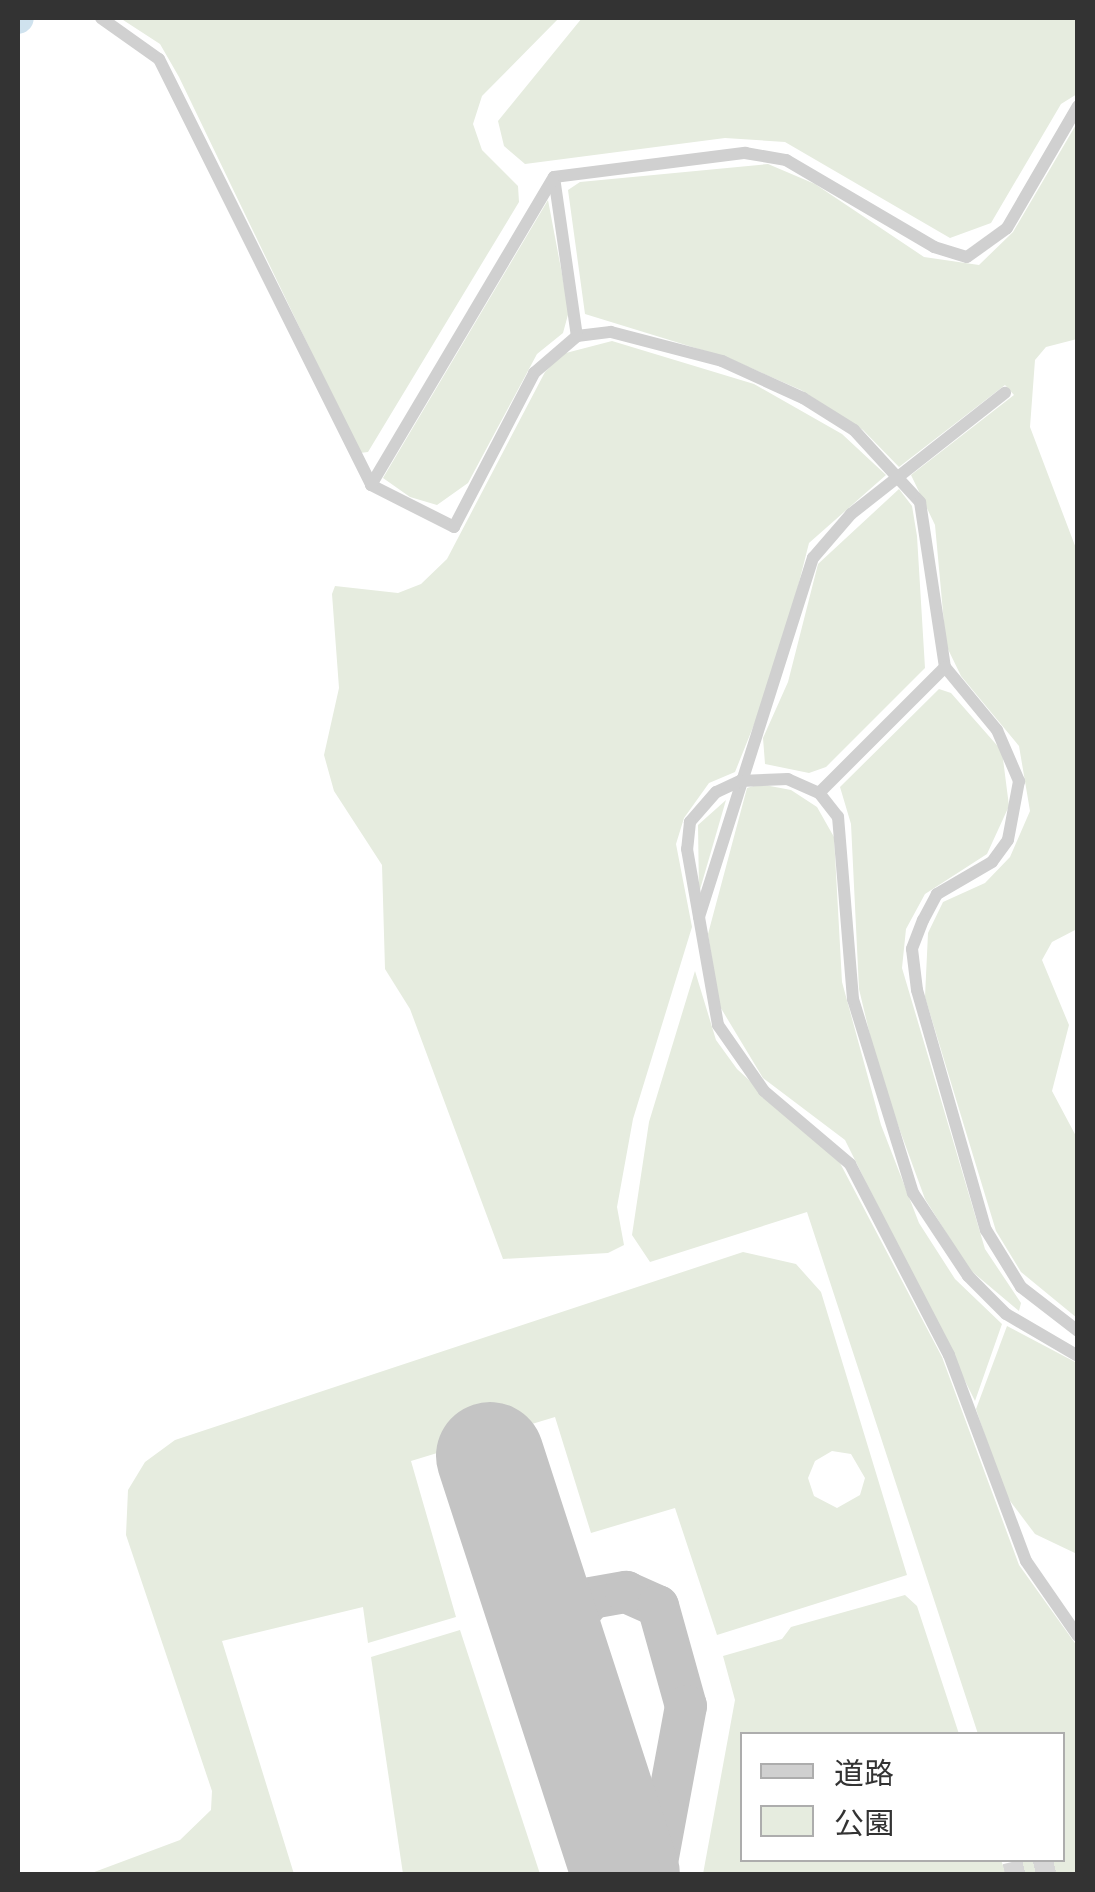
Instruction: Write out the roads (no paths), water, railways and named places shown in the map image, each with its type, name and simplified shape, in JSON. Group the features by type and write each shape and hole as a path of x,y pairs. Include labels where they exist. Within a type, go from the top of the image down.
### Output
{"street":[{"path":"101,18 159,59 371,486 454,527 534,374 577,336 611,332 722,361 854,430 920,502 945,667 1011,751 1018,810 992,862 937,894 912,948 918,990 986,1230 1021,1287 1078,1331"},
{"path":"554,176 745,153 786,160 934,247 967,256 1007,228 1078,106"},
{"path":"371,486 554,176"},
{"path":"554,176 577,336"},
{"path":"697,924 740,781 784,667 813,558 826,536 1005,393"},
{"path":"820,793 945,667"},
{"path":"1078,1356 1006,1314 968,1276 914,1193 853,1000 838,817 820,793 788,779 740,781 716,792 690,822 697,924 718,1026 764,1091 850,1164 950,1355 1026,1561 1078,1636"}],"tunnel":[{"path":"1005,1874 1053,1862"}]}
